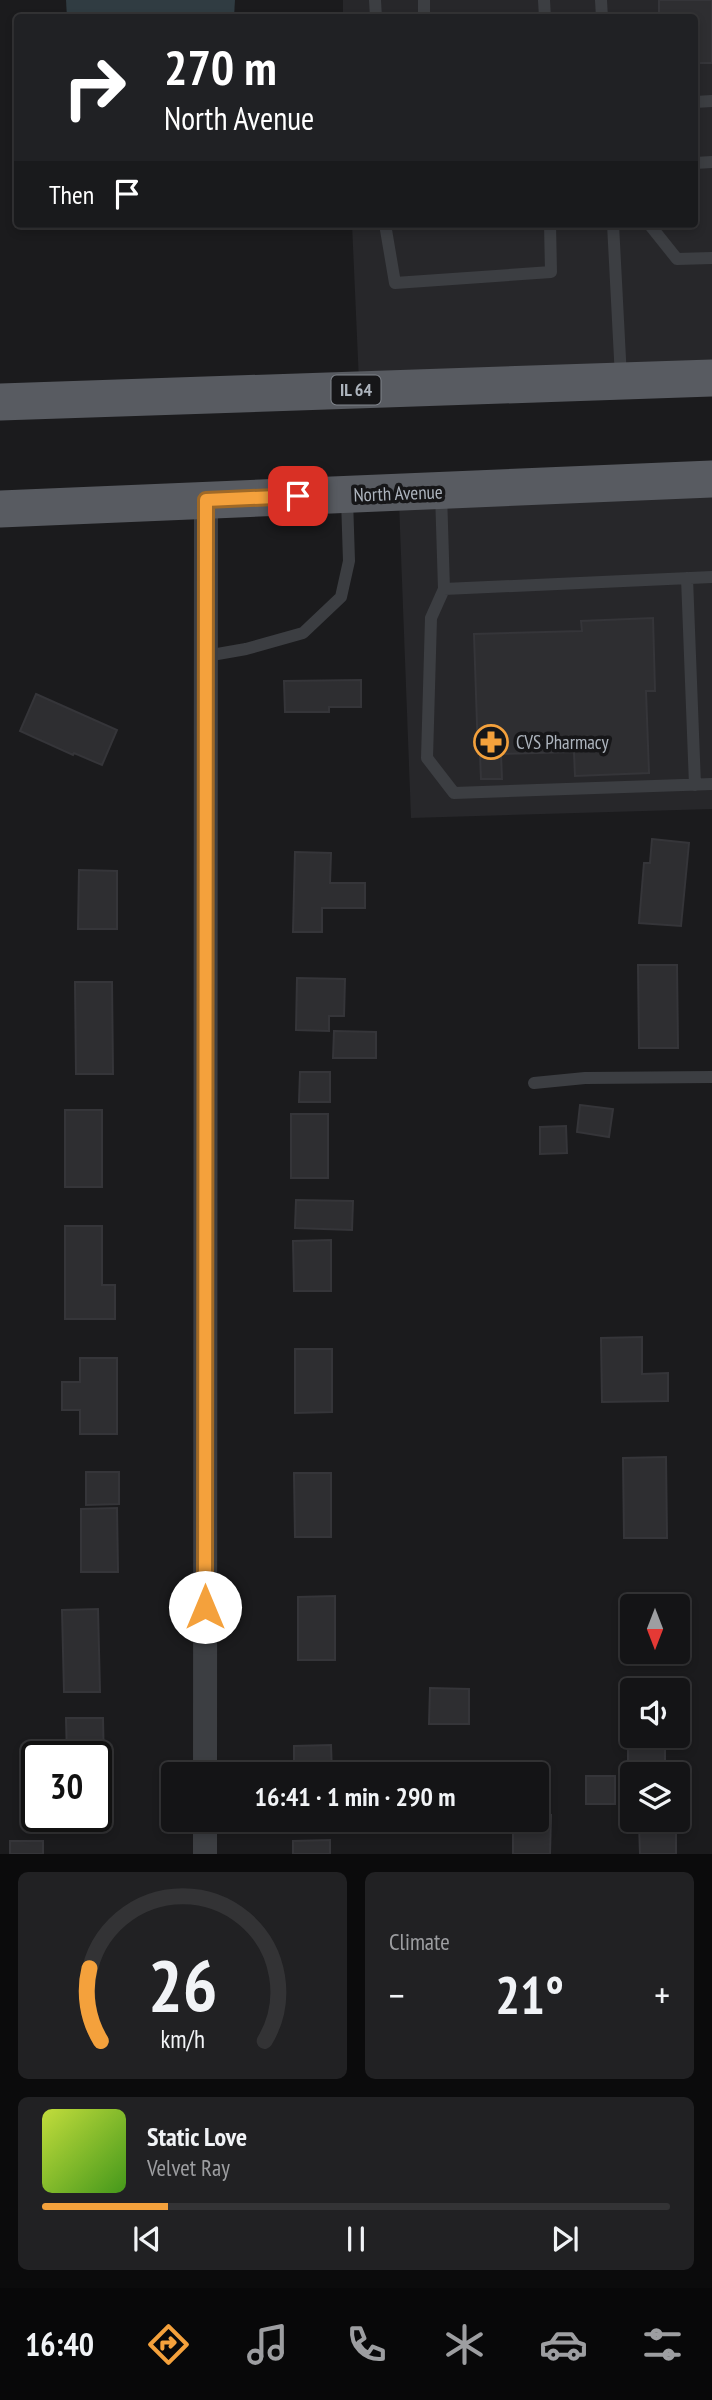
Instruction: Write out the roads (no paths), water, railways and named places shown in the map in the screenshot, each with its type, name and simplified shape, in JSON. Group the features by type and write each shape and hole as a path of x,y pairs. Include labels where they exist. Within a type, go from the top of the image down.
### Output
{"main road":[{"name":"IL 64","path":"0,402 712,378"},
{"name":"North Avenue","path":"0,509 705,483"}],"street":[{"path":"205,1762 206,500"},
{"path":"205,1832 205,1854"}],"lane":[{"path":"386,228 395,283 551,272 550,228"},
{"path":"613,228 621,382"},
{"path":"652,228 677,259 712,258"},
{"path":"441,491 444,589 431,618 427,758 454,793 712,784"},
{"path":"206,656 246,649 303,633 341,597 349,561 347,495"},
{"path":"444,589 712,577"},
{"path":"687,578 695,785"},
{"path":"534,1083 585,1078 712,1077"}],"place":[{"name":"CVS Pharmacy","path":"491,742"}]}
